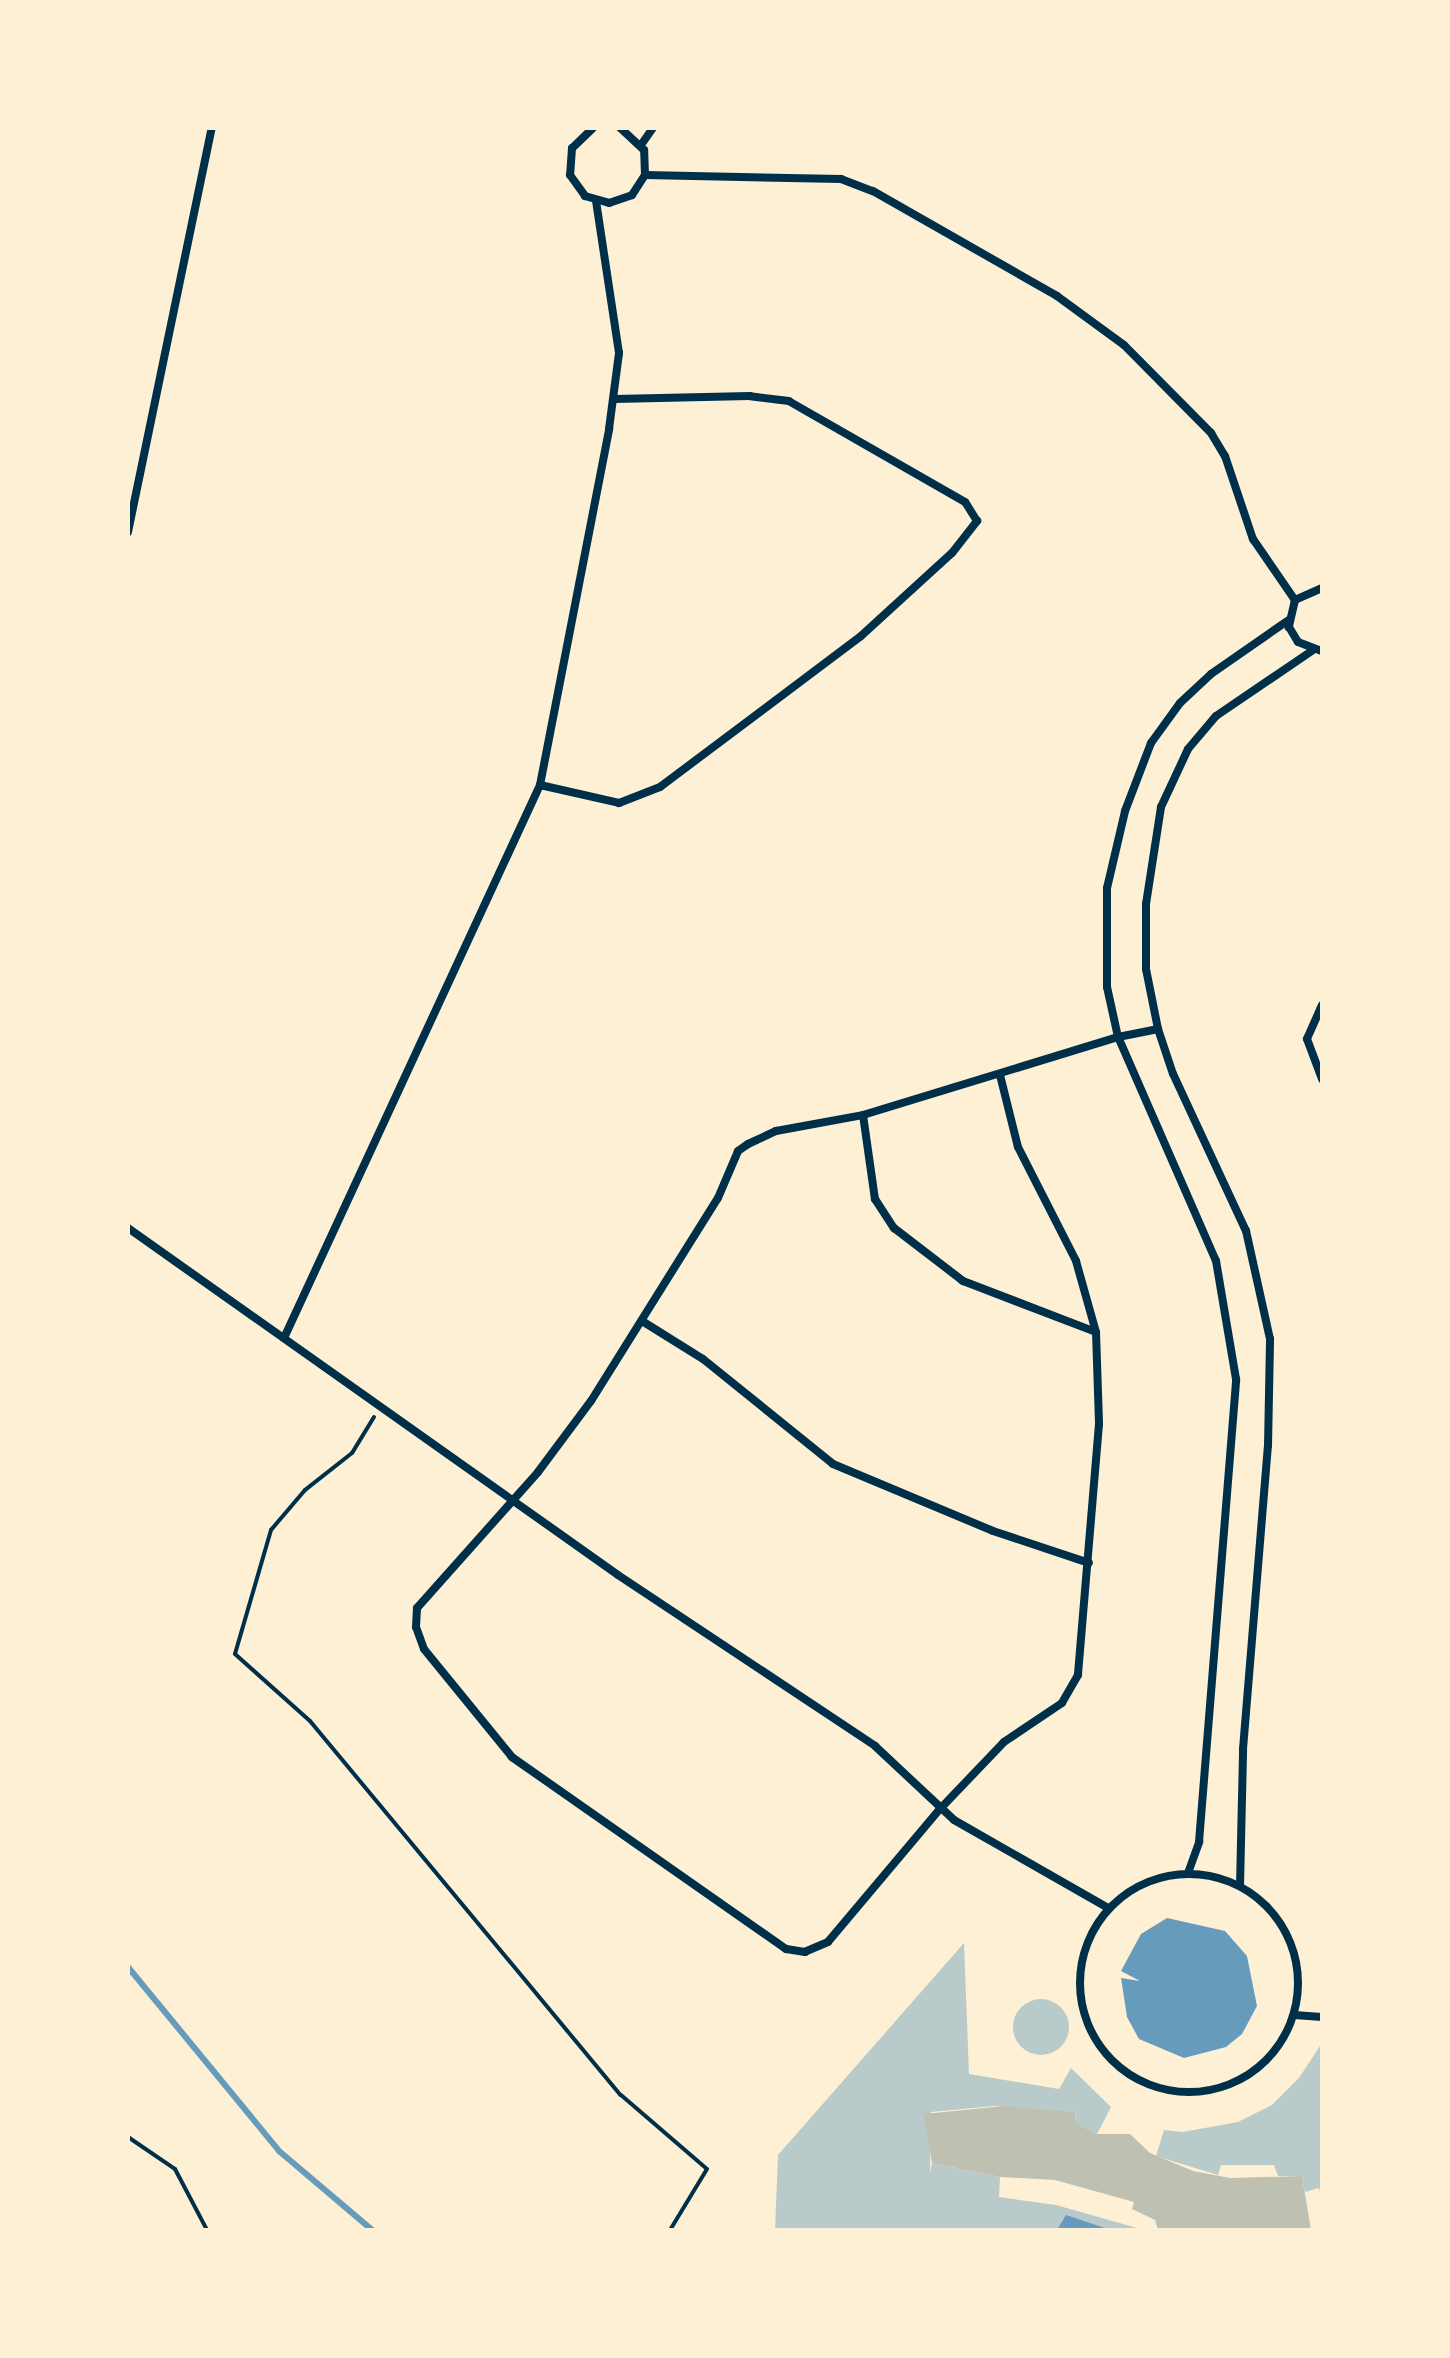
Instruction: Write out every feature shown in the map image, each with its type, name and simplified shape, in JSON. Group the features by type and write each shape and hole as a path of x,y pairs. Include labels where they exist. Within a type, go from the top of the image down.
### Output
{"street":[{"path":"128,532 212,128"},
{"path":"573,128 579,137"},
{"path":"593,128 579,137 569,161 570,175 576,187 596,201 621,201 645,175 841,179 873,191 1057,296 1124,345 1211,433 1225,456 1253,539 1295,600 1290,619 1293,635 1318,651 1216,716 1175,770 1161,807 1146,904 1146,969 1158,1029 1173,1074 1246,1231 1270,1339 1268,1446 1243,1749 1240,1886"},
{"path":"620,128 641,145"},
{"path":"645,175 641,145 653,128"},
{"path":"284,1338 540,785 614,399 617,331 596,201"},
{"path":"540,785 619,803 660,787 861,636 952,553 977,521 965,502 789,401 750,396 614,399"},
{"path":"1295,600 1322,588"},
{"path":"1188,1873 1199,1842 1236,1379 1216,1261 1118,1037 1107,987 1107,888 1125,811 1151,743 1180,703 1211,674 1290,619"},
{"path":"1322,1005 1307,1039 1322,1079"},
{"path":"1000,1075 1018,1147 1076,1261 1096,1332 1099,1424 1082,1652 1071,1693 1004,1742 939,1810 828,1942 797,1952 764,1936 512,1757 434,1663 418,1636 415,1618 425,1595 513,1501 591,1401 718,1198 738,1151 776,1131 863,1115 1118,1037 1158,1029"},
{"path":"863,1115 875,1199 894,1228 963,1281 1096,1332"},
{"path":"128,1228 378,1408 875,1746 939,1810 1108,1908"},
{"path":"642,1321 703,1359 833,1464 993,1531 1089,1563"},
{"path":"1188,1873 1240,1886 1260,1901 1290,1941 1298,1978 1294,2015 1276,2050 1235,2082 1210,2092 1171,2093 1134,2079 1104,2054 1084,2019 1080,1993 1087,1941 1108,1908 1144,1883 1188,1873"},
{"path":"1294,2015 1322,2017"}],"path":[{"path":"378,1408 352,1453 305,1490 271,1530 235,1654 281,1690 320,1732 601,2073 707,2169 670,2230"},
{"path":"128,2137 175,2169 207,2230"}],"shaded area":[{"path":"964,1943 969,2074 1059,2089 1071,2068 1111,2107 1097,2134 1076,2123 1075,2112 995,2106 931,2112 930,2174 932,2163 1000,2177 999,2197 1056,2205 1144,2230 775,2230 778,2155"},
{"path":"1041,1999 1061,2007 1069,2027 1061,2047 1041,2055 1021,2047 1013,2027 1021,2007"},
{"path":"1322,2043 1322,2200 1319,2188 1305,2192 1302,2176 1278,2176 1274,2165 1221,2165 1218,2175 1156,2156 1164,2130 1183,2132 1238,2122 1272,2105 1299,2078"}],"water":[{"path":"1167,1918 1225,1931 1247,1956 1257,2006 1242,2034 1226,2047 1184,2058 1139,2039 1127,2017 1121,1978 1140,1981 1121,1971 1141,1934"},
{"path":"1066,2215 1111,2230 1057,2230"}],"building":[{"path":"1004,2106 1075,2112 1076,2123 1097,2134 1130,2134 1150,2153 1193,2171 1230,2178 1302,2176 1311,2230 1158,2230 1155,2220 1132,2209 1134,2202 1055,2180 1000,2177 932,2163 924,2114"}],"waterway":[{"path":"128,1967 279,2151 372,2230"}]}
